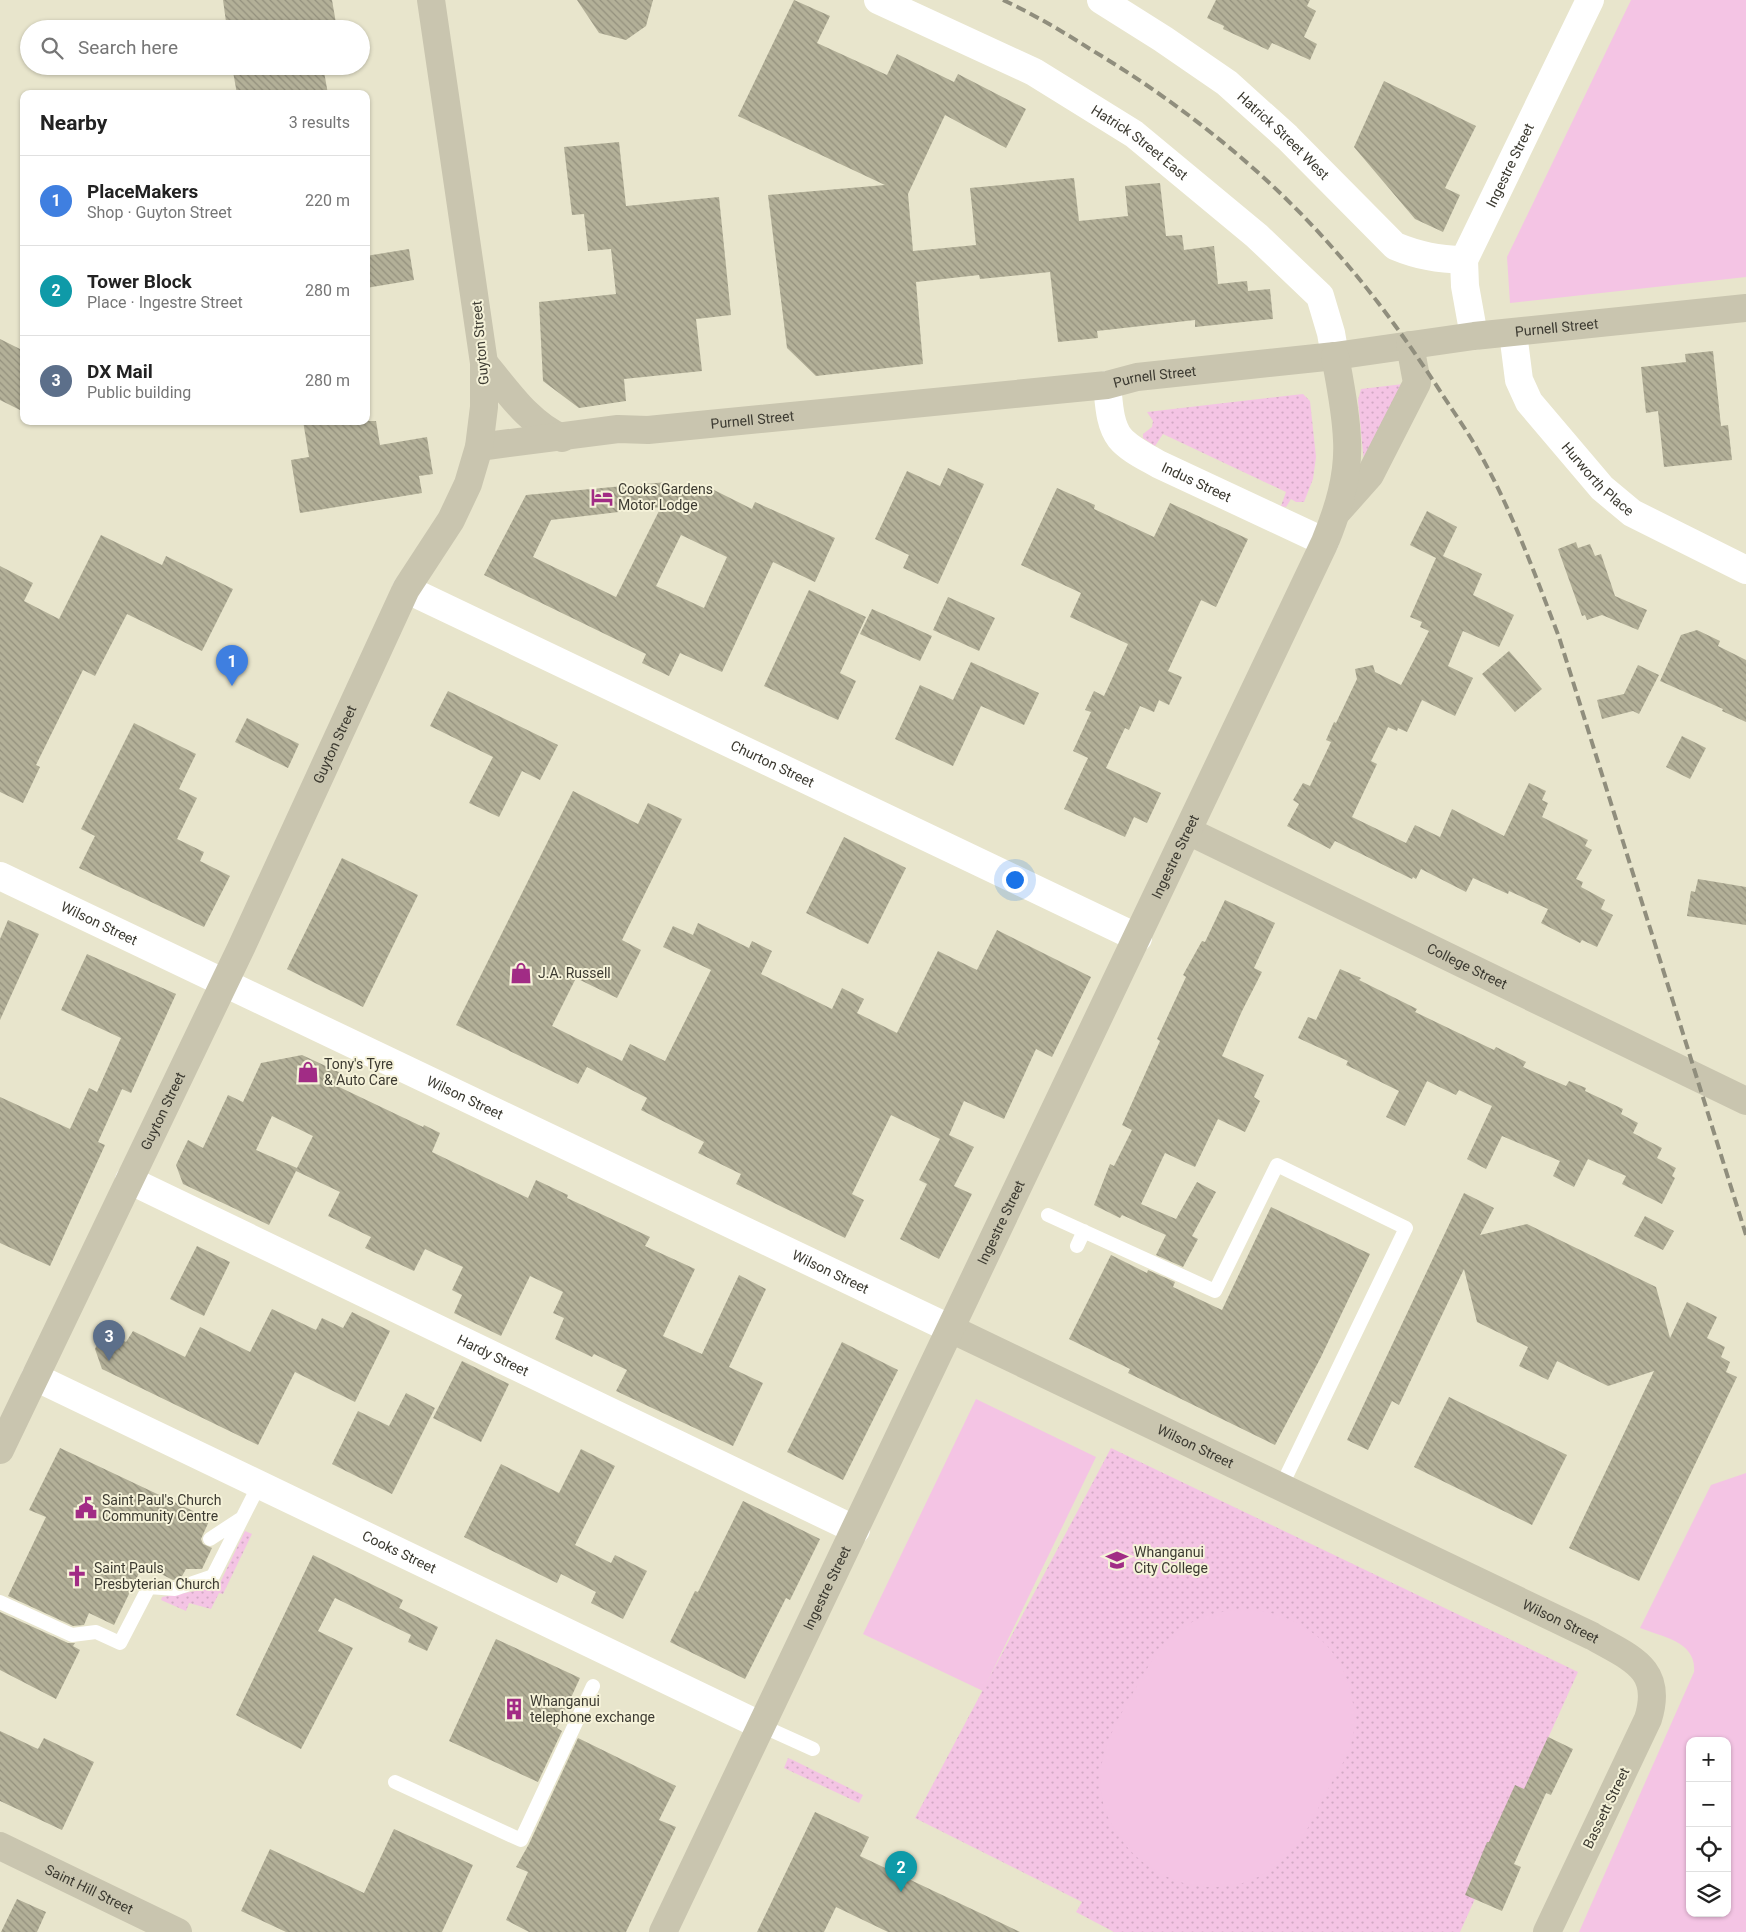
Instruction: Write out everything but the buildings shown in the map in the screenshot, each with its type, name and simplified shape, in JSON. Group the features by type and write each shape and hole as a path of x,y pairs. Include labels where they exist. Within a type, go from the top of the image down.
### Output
{"main road":[{"name":"Guyton Street","path":"0,1450 224,982 406,589 451,520 468,484 479,448 484,407 484,363 431,0"},
{"name":"Purnell Street","path":"479,448 618,429 658,430 1107,385 1137,377 1336,356 1474,336 1746,308"},
{"name":"Ingestre Street","path":"1338,512 1370,475 1417,383 1410,345"},
{"name":"Ingestre Street","path":"664,1932 1326,542 1338,512 1344,481 1347,441 1336,356"},
{"path":"484,363 525,413 548,432 562,438"},
{"name":"College Street","path":"1188,831 1746,1101"},
{"name":"Wilson Street","path":"951,1329 1592,1636 1641,1666 1650,1681"},
{"name":"Bassett Street","path":"1547,1932 1648,1719 1653,1694 1650,1681"},
{"name":"Saint Hill Street","path":"0,1846 178,1932"}],"street":[{"name":"Hatrick Street East","path":"878,0 1034,72 1134,134 1257,236 1320,296 1336,356"},
{"name":"Hatrick Street West","path":"1101,0 1163,39 1227,83 1287,137 1395,246 1435,259 1464,260"},
{"name":"Ingestre Street","path":"1464,260 1590,0"},
{"path":"1464,260 1474,336"},
{"name":"Hurworth Place","path":"1513,333 1520,380 1529,402 1602,488 1632,513 1746,570"},
{"name":"Indus Street","path":"1107,385 1112,422 1119,438 1134,449 1158,464 1326,542"},
{"name":"Churton Street","path":"406,589 1138,938"},
{"name":"Wilson Street","path":"0,876 951,1329"},
{"name":"Hardy Street","path":"129,1180 856,1530"},
{"name":"Cooks Street","path":"35,1377 762,1726"}],"lane":[{"path":"1048,1215 1215,1291 1276,1165 1406,1228 1281,1487"},
{"path":"1077,1246 1084,1231"},
{"path":"0,1602 72,1636 96,1632 120,1643 150,1587 175,1589 213,1576 259,1485"},
{"path":"210,1539 242,1517"},
{"path":"395,1782 521,1840 594,1686"},
{"path":"762,1726 813,1749"}],"shaded area":[{"path":"1631,0 1746,0 1746,277 1510,303 1507,257"},
{"path":"1403,384 1364,463 1358,400 1361,389"},
{"path":"1303,394 1310,401 1316,457 1313,479 1304,502 1296,502 1291,499 1286,507 1281,506 1286,492 1163,434 1155,446 1143,438 1143,434 1152,427 1153,421 1147,412"},
{"path":"976,1399 1096,1457 983,1691 863,1634"},
{"name":"Whanganui City College","path":"1111,1448 1578,1672 1460,1932 1114,1932 1076,1912 1082,1902 915,1818"},
{"path":"1746,1473 1746,1932 1579,1932 1694,1672 1690,1654 1684,1647 1668,1638 1640,1628 1711,1485"},
{"path":"245,1531 252,1534 223,1594 219,1593 211,1609 189,1603 186,1611 161,1600 162,1597 218,1587"},
{"path":"1252,1609 1288,1619 1317,1637 1329,1649 1347,1679 1354,1709 1353,1738 1346,1757 1309,1826 1288,1855 1267,1872 1244,1882 1220,1887 1195,1886 1172,1879 1150,1867 1131,1851 1115,1830 1105,1810 1101,1791 1101,1772 1104,1754 1118,1719 1154,1657 1168,1639 1201,1618 1221,1612"},
{"path":"788,1758 863,1795 859,1803 784,1768"}],"railway":[{"path":"1003,0 1069,36 1158,93 1222,142 1283,196 1338,254 1380,305 1418,358 1475,445 1510,515 1559,637 1746,1235"}],"place":[{"name":"Cooks Gardens Motor Lodge","path":"602,497"},
{"name":"PlaceMakers","path":"232,686"},
{"name":"J.A. Russell","path":"521,973"},
{"name":"Tony's Tyre & Auto Care","path":"308,1072"},
{"name":"DX Mail","path":"109,1361"},
{"name":"Saint Paul's Church Community Centre","path":"86,1508"},
{"name":"Whanganui City College","path":"1117,1560"},
{"name":"Saint Pauls Presbyterian Church","path":"77,1576"},
{"name":"Whanganui telephone exchange","path":"514,1709"},
{"name":"Tower Block","path":"901,1892"}]}
